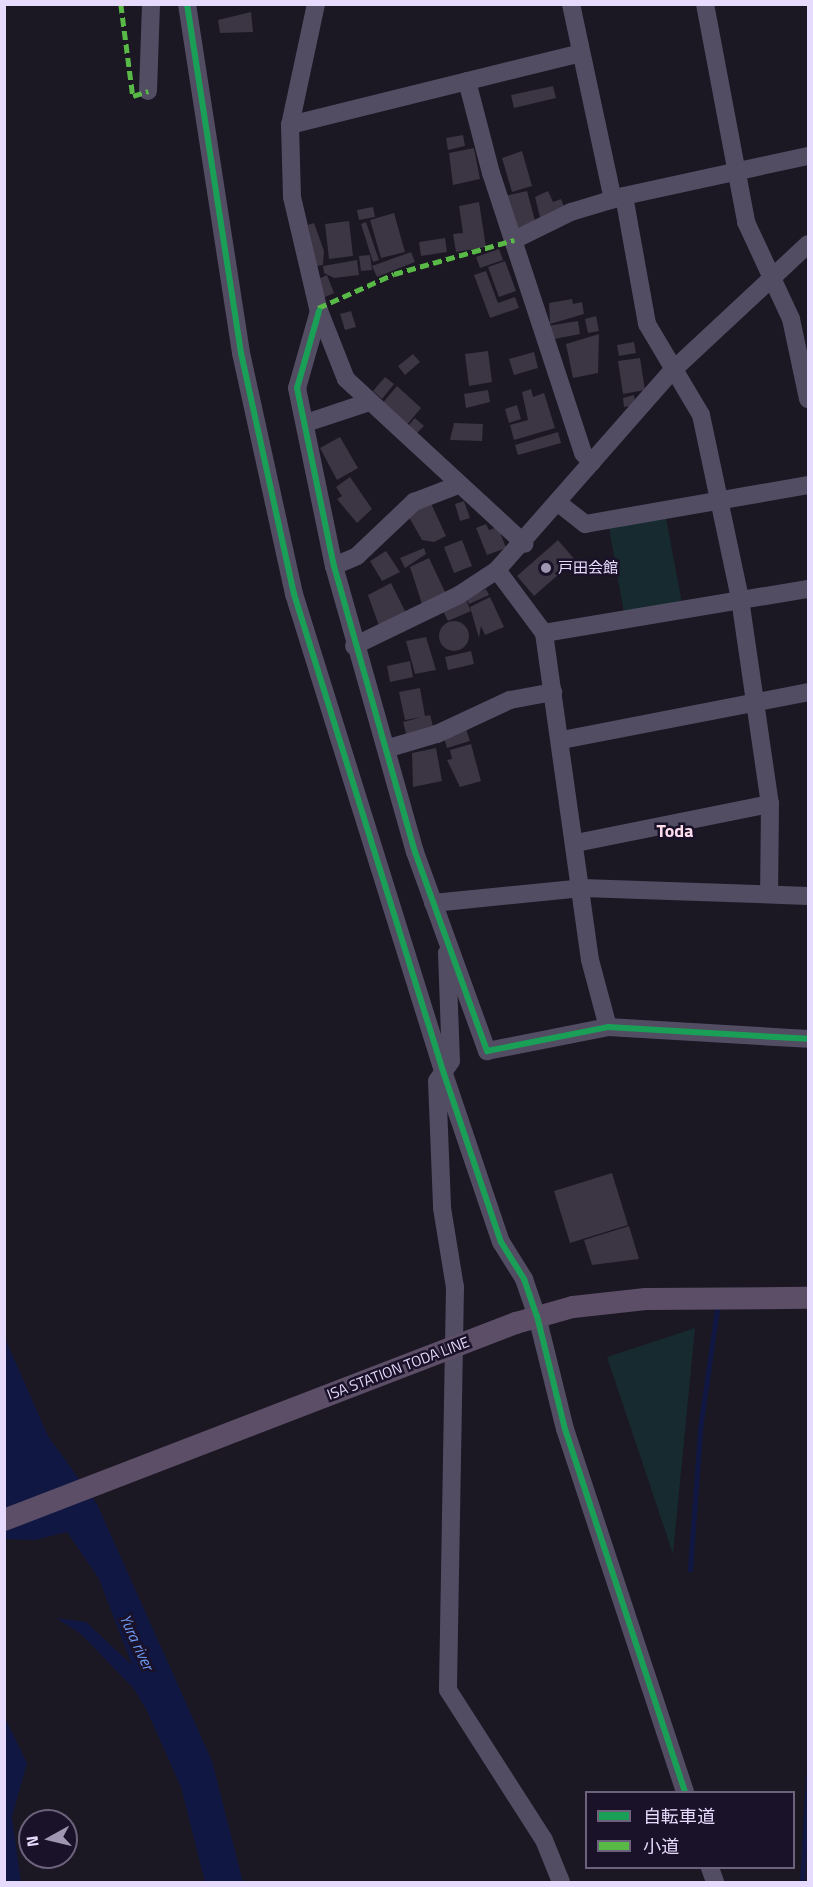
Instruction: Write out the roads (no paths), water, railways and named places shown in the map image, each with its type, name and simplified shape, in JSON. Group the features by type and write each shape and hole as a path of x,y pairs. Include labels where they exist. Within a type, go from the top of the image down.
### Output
{"main road":[{"name":"ISA STATION TODA LINE","path":"4,1520 537,1316 646,1299 808,1298"}],"street":[{"path":"148,91 151,4"},
{"path":"187,4 241,353 294,594 444,1074 501,1242 524,1279 537,1316 565,1430 685,1791"},
{"path":"316,4 290,125 292,197 319,311 346,379 366,403 525,544"},
{"path":"571,4 580,53 618,198 647,324 672,371 701,415 740,599 770,804 769,893"},
{"path":"705,4 734,172 746,222 768,276 790,319 807,381 808,399"},
{"path":"290,125 580,53"},
{"path":"467,81 514,240 583,453 592,463"},
{"path":"514,240 571,212 618,198 808,156"},
{"path":"354,646 459,595 497,570 525,544 557,502 672,371 768,276 808,244"},
{"path":"319,311 297,388 334,566 354,646 388,748 447,945 487,1051 608,1027 808,1039"},
{"path":"306,423 366,403"},
{"path":"334,566 357,556 414,502 458,484"},
{"path":"557,502 585,524 808,485"},
{"path":"497,570 544,633 562,740 590,960 608,1027"},
{"path":"544,633 808,588"},
{"path":"388,748 437,734 510,700 554,692"},
{"path":"562,740 808,692"},
{"path":"576,843 770,804"},
{"path":"434,903 582,888 808,896"},
{"path":"447,945 451,1061 437,1082 442,1208 455,1287 448,1690 544,1840 561,1882"}],"water":[{"name":"Yura river","path":"4,1336 48,1436 97,1504 212,1761 243,1882 205,1882 181,1787 147,1711 134,1689 81,1634 56,1618 86,1622 132,1665 99,1579 67,1532 34,1540 5,1539"},
{"path":"5,1718 27,1763 12,1817 21,1882 6,1882"}],"waterway":[{"path":"690,1570 700,1429 717,1309"},
{"path":"802,1882 808,1777"}],"place":[{"name":"戸田会館","path":"546,568"}],"district":[{"name":"Toda","path":"675,831"}]}
